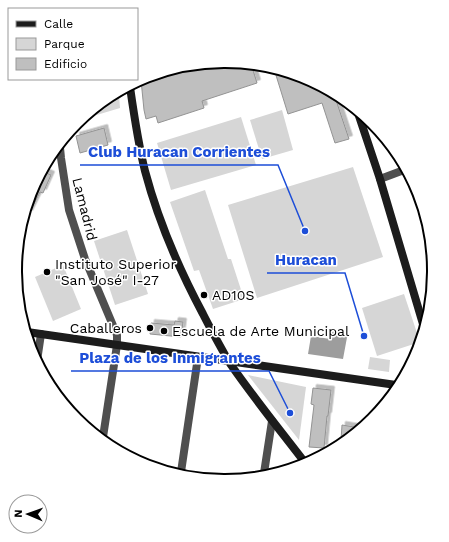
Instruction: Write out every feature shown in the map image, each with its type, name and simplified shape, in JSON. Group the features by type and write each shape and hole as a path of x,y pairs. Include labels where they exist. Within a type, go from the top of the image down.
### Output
{"main road":[{"path":"131,92 136,129 145,170 154,200 186,282 229,361 272,421 301,458"},
{"path":"361,122 380,179 421,318"},
{"path":"32,333 117,346 393,384"}],"street":[{"name":"Lamadrid","path":"60,152 69,210 85,259 117,336 117,346 104,434"},
{"path":"380,179 401,171"},
{"path":"38,351 41,334"},
{"path":"181,469 198,357"},
{"path":"264,470 272,421"}],"green space":[{"path":"119,98 120,108 95,116"},
{"path":"282,110 293,150 262,159 250,120"},
{"path":"241,117 256,165 171,190 157,143"},
{"path":"353,167 383,257 257,298 228,205"},
{"path":"205,190 228,259 231,259 244,299 213,309 199,270 194,271 170,202"},
{"path":"127,230 148,294 115,305 94,241"},
{"path":"63,265 81,309 53,321 35,277"},
{"path":"404,294 417,333 413,344 377,356 362,308"},
{"path":"370,357 390,360 389,372 368,369"},
{"path":"248,375 306,387 299,440"}],"shaded area":[{"path":"337,330 348,332 343,359 308,354 311,336 330,339 332,332"}],"building":[{"path":"224,68 251,70 253,70 257,83 202,101 204,108 158,123 156,116 146,119 142,86 172,75 198,70"},
{"path":"276,75 314,89 337,103 349,139 335,143 322,103 288,114"},
{"path":"104,128 108,145 80,153 76,136"},
{"path":"47,173 51,175 43,193 40,192 33,206"},
{"name":"Escuela de Arte Municipal","path":"175,321 183,322 181,337 150,334 151,323 174,325"},
{"path":"313,388 331,390 324,447 323,448 309,447 314,405 311,404"},
{"path":"342,425 354,427 348,432 341,436"}],"place":[{"name":"Club Huracan Corrientes","path":"305,231"},
{"name":"Instituto Superior \"San José\" I-27","path":"47,272"},
{"name":"AD10S","path":"204,295"},
{"name":"Caballeros","path":"150,328"},
{"name":"Escuela de Arte Municipal","path":"164,331"},
{"name":"Huracan","path":"364,336"},
{"name":"Plaza de los Inmigrantes","path":"290,413"}]}
